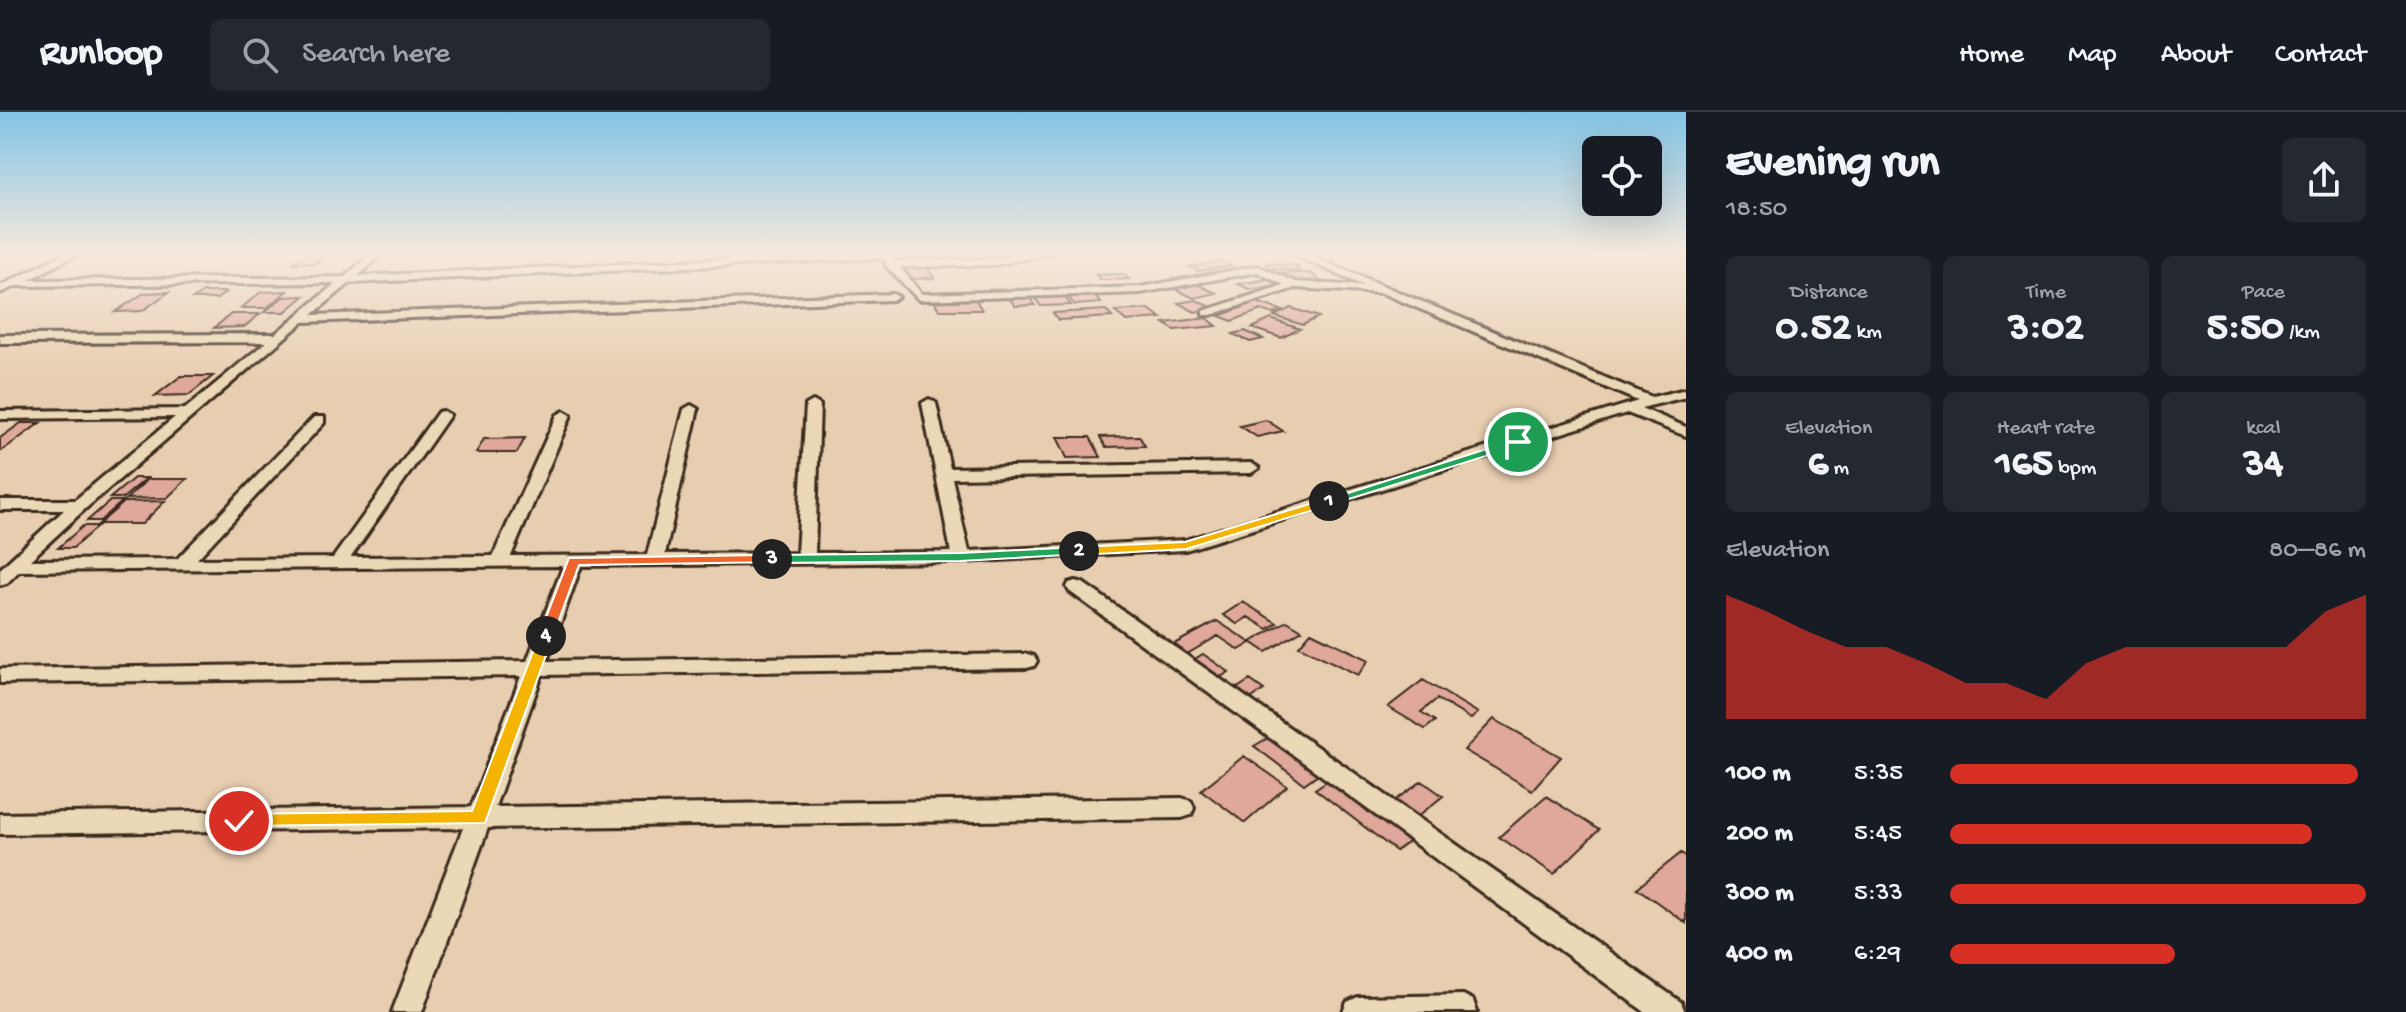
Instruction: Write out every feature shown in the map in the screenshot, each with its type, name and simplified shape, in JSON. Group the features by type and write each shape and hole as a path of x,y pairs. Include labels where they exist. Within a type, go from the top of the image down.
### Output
{"street":[{"path":"0,579 79,505 329,295"},
{"path":"917,295 982,295"},
{"path":"1207,313 1263,295"},
{"path":"1396,295 1651,401"},
{"path":"301,319 893,297"},
{"path":"0,339 278,338"},
{"path":"16,566 961,557 1186,545 1651,401 1686,393"},
{"path":"929,403 961,557"},
{"path":"806,559 813,405"},
{"path":"1628,408 1686,432"},
{"path":"655,560 691,409"},
{"path":"0,415 188,413"},
{"path":"338,563 443,415"},
{"path":"499,562 564,415"},
{"path":"181,565 319,420"},
{"path":"944,473 1251,468"},
{"path":"0,505 79,505"},
{"path":"407,1012 574,561"},
{"path":"1076,587 1670,1012"},
{"path":"0,676 1027,661"},
{"path":"0,824 1182,808"},
{"path":"1358,1012 1463,1010"}],"building":[{"path":"141,295 165,295 142,311 115,312"},
{"path":"199,295 222,295 217,299 193,299"},
{"path":"257,295 282,295 267,308 241,308"},
{"path":"1063,295 1071,305 1041,306 1033,296"},
{"path":"1066,295 1093,295 1101,303 1075,305"},
{"path":"304,296 285,312 264,312 283,297"},
{"path":"1008,296 1028,296 1035,305 1015,306"},
{"path":"974,297 982,310 939,310 933,299"},
{"path":"1196,300 1213,308 1195,312 1178,303"},
{"path":"1257,302 1283,311 1273,314 1261,310 1232,321 1219,316"},
{"path":"1291,308 1319,317 1303,325 1274,316"},
{"path":"1149,309 1161,318 1126,321 1115,311"},
{"path":"1106,310 1112,317 1058,320 1053,313"},
{"path":"231,314 260,314 244,327 214,328"},
{"path":"1207,318 1217,326 1174,330 1164,323"},
{"path":"1271,319 1300,329 1281,338 1252,328"},
{"path":"1245,331 1263,339 1250,342 1233,334"},
{"path":"181,376 213,376 189,395 155,396"},
{"path":"1266,420 1283,431 1257,437 1240,426"},
{"path":"21,423 40,423 0,452 0,438"},
{"path":"1139,436 1145,446 1106,447 1100,437"},
{"path":"1057,437 1090,437 1101,457 1067,458"},
{"path":"525,438 517,453 476,453 484,439"},
{"path":"134,478 147,478 123,498 110,498"},
{"path":"148,479 187,479 167,498 126,499"},
{"path":"110,501 123,501 100,521 87,521"},
{"path":"165,501 142,524 99,524 124,502"},
{"path":"83,526 98,526 73,548 58,548"},
{"path":"1243,602 1277,623 1268,629 1248,617 1237,624 1223,615"},
{"path":"1217,621 1251,643 1239,650 1218,636 1187,654 1174,644"},
{"path":"1287,621 1302,630 1266,652 1251,642"},
{"path":"1311,632 1369,660 1358,675 1299,646"},
{"path":"1203,654 1229,672 1219,678 1193,660"},
{"path":"1250,680 1264,690 1250,699 1236,689"},
{"path":"1423,680 1478,713 1471,719 1437,699 1421,712 1435,721 1425,729 1388,707"},
{"path":"1494,719 1561,757 1532,790 1464,750"},
{"path":"1268,738 1318,774 1304,784 1254,746"},
{"path":"1244,756 1287,786 1245,823 1201,790"},
{"path":"1331,778 1412,839 1396,851 1315,789"},
{"path":"1422,781 1443,796 1417,817 1395,801"},
{"path":"1546,796 1599,830 1554,874 1499,837"},
{"path":"1681,853 1686,856 1686,923 1637,888"}],"route":[{"path":"239,821 479,818 574,561 961,557 1186,545 1518,442"}]}
